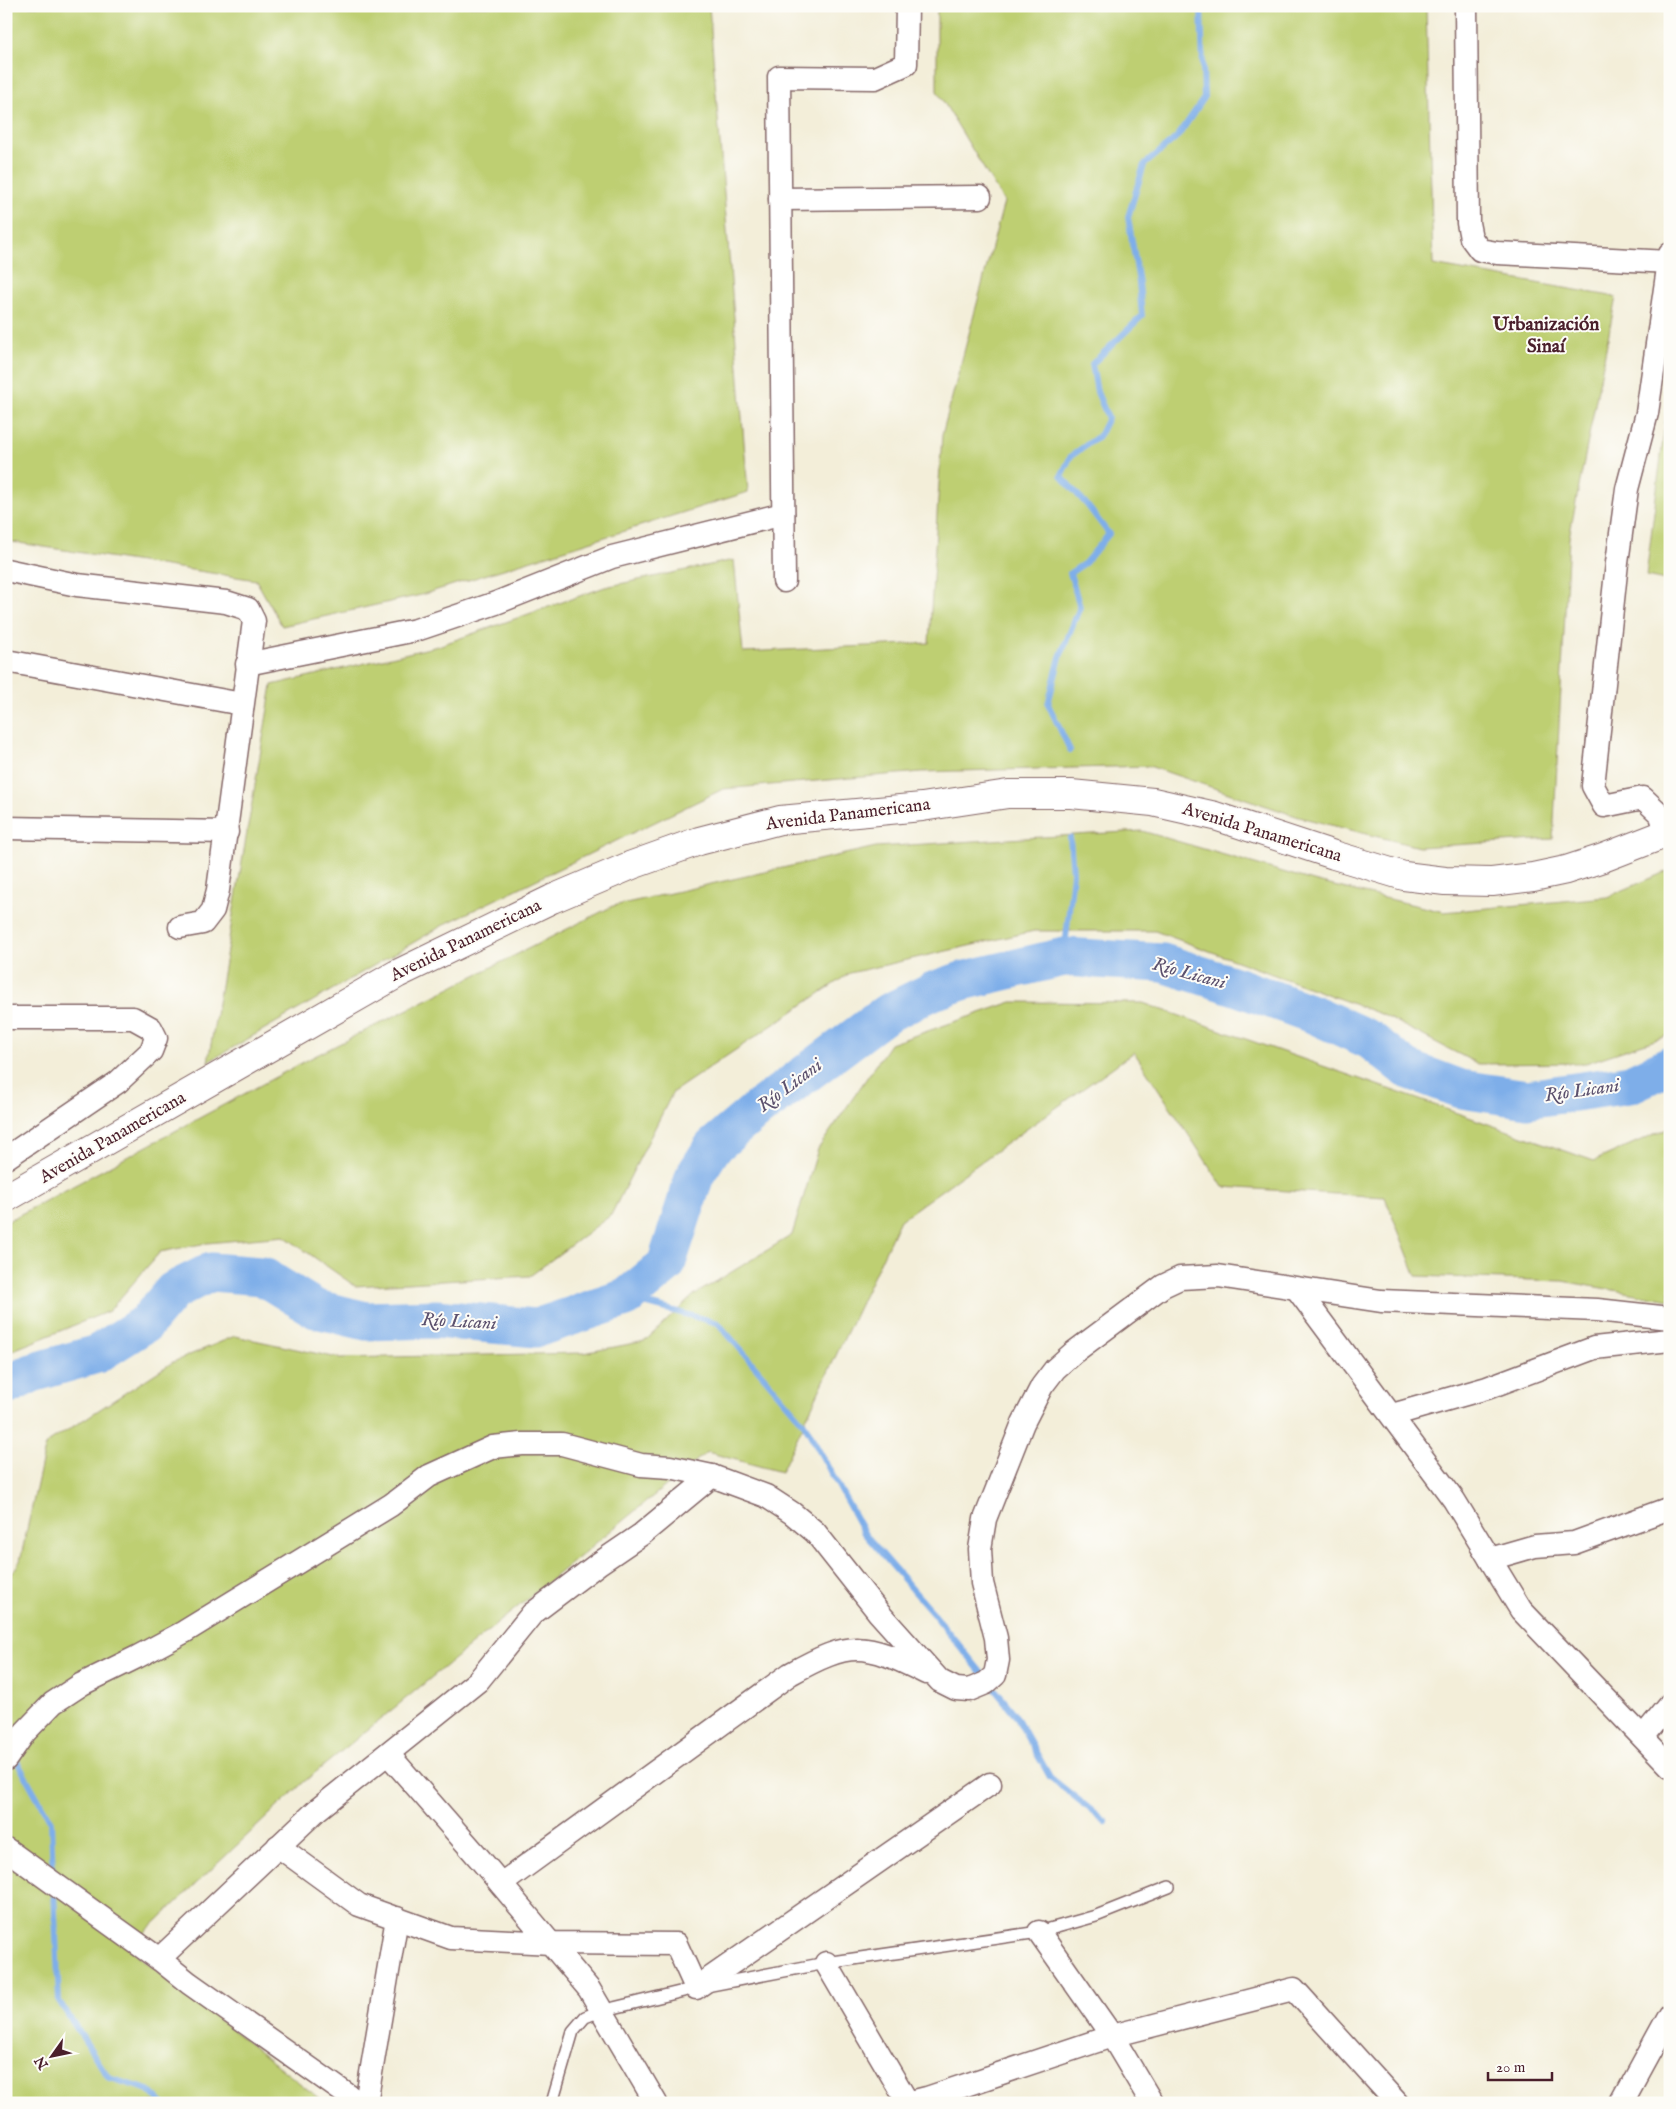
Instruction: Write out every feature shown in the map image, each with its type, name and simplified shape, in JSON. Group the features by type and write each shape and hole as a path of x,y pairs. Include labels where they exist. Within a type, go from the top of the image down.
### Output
{"main road":[{"name":"Avenida Panamericana","path":"6,1198 397,974 552,898 632,865 699,841 780,820 922,807 1008,794 1071,794 1153,802 1215,816 1404,876 1445,881 1492,882 1542,876 1603,858 1667,821"}],"street":[{"path":"784,581 779,77 875,78 906,64 907,6"},
{"path":"1466,6 1468,223 1471,238 1480,250 1497,253 1669,258 1647,413 1626,498 1617,563 1593,786 1604,806 1643,798 1667,821"},
{"path":"780,199 980,197"},
{"path":"247,664 416,630 496,603 612,557 783,514"},
{"path":"6,570 77,585 226,602 248,609 254,621 226,832 213,910 203,923 180,927"},
{"path":"6,661 242,704"},
{"path":"6,828 226,832"},
{"path":"6,1018 133,1018 151,1028 156,1038 151,1051 118,1082 6,1158"},
{"path":"501,1884 790,1674 816,1660 856,1648 874,1651 900,1660 956,1689 969,1690 986,1683 995,1675 998,1660 996,1638 982,1583 980,1549 985,1519 1023,1423 1042,1386 1056,1368 1073,1353 1163,1286 1180,1278 1218,1276 1381,1301 1597,1310 1670,1318"},
{"path":"1297,1289 1454,1500 1521,1610 1670,1766"},
{"path":"1392,1415 1487,1388 1594,1348 1670,1340"},
{"path":"6,1759 25,1732 53,1703 82,1684 137,1658 184,1632 391,1505 429,1476 493,1446 562,1444 641,1465 670,1467 712,1476 766,1496 792,1513 815,1532 879,1613 940,1681"},
{"path":"160,1958 317,1810 478,1681 532,1614 598,1564 642,1534 712,1476"},
{"path":"1490,1559 1535,1546 1574,1543 1670,1508"},
{"path":"1643,1737 1670,1704"},
{"path":"388,1754 589,1989 656,2103"},
{"path":"278,1846 359,1905 451,1938 551,1943 676,1944 696,1988 990,1784"},
{"path":"6,1849 160,1958 189,1983 358,2103"},
{"path":"366,2103 397,1918"},
{"path":"1039,1932 1112,2036 1152,2103"},
{"path":"826,1963 907,2103 1112,2036 1294,1989 1397,2103"},
{"path":"1622,2103 1670,2015"}],"lane":[{"path":"552,2103 573,2031 585,2016 696,1988 826,1963 1039,1932 1096,1916 1169,1888"}],"green space":[{"path":"6,6 709,6 748,492 421,595 282,626 256,580 6,541"},
{"path":"937,6 1426,6 1433,265 1616,297 1569,538 1553,839 1419,847 1299,817 1149,766 921,772 723,789 447,923 208,1062 272,685 438,646 605,587 734,560 743,652 929,643 942,435 1004,202 937,91"},
{"path":"1670,384 1670,581 1646,576"},
{"path":"1142,831 1317,882 1444,912 1607,897 1670,870 1670,1035 1586,1063 1478,1064 1381,1014 1155,931 1034,931 850,973 673,1092 611,1215 530,1276 355,1286 284,1236 207,1243 160,1252 109,1311 6,1353 6,1222 311,1058 613,906 876,847"},
{"path":"1012,1002 1143,1003 1594,1161 1670,1127 1670,1300 1562,1281 1416,1276 1385,1197 1223,1187 1134,1052 900,1220 781,1472 707,1452 305,1781 128,1948 325,2103 6,2103 6,1583 20,1561 46,1444 173,1362 235,1336 338,1358 584,1353 645,1341 694,1295 792,1235 818,1149 890,1044"}],"waterway":[{"path":"1070,750 1048,704 1060,657 1080,607 1070,573 1085,563 1109,534 1087,505 1061,476 1071,456 1099,436 1108,418 1097,392 1092,364 1142,316 1139,283 1128,217 1144,165 1178,136 1204,98 1201,6"},
{"path":"1064,957 1073,873 1070,838"},
{"name":"Río Licani","path":"6,1386 32,1373 97,1354 146,1323 173,1291 211,1272 262,1276 316,1309 366,1321 436,1319 536,1328 626,1298 666,1265 695,1175 713,1147 753,1113 886,1014 933,991 962,981 1064,957 1163,963 1238,987 1315,1015 1370,1040 1407,1069 1461,1089 1527,1099 1630,1084 1670,1065"},
{"path":"626,1298 718,1323 805,1425 864,1533 933,1613 1014,1713 1050,1777 1106,1822"},
{"path":"14,1756 51,1822 53,1876"},
{"path":"54,1891 59,2001 109,2078 149,2090 162,2103"}],"district":[{"name":"Urbanización Sinaí","path":"1546,336"}]}
